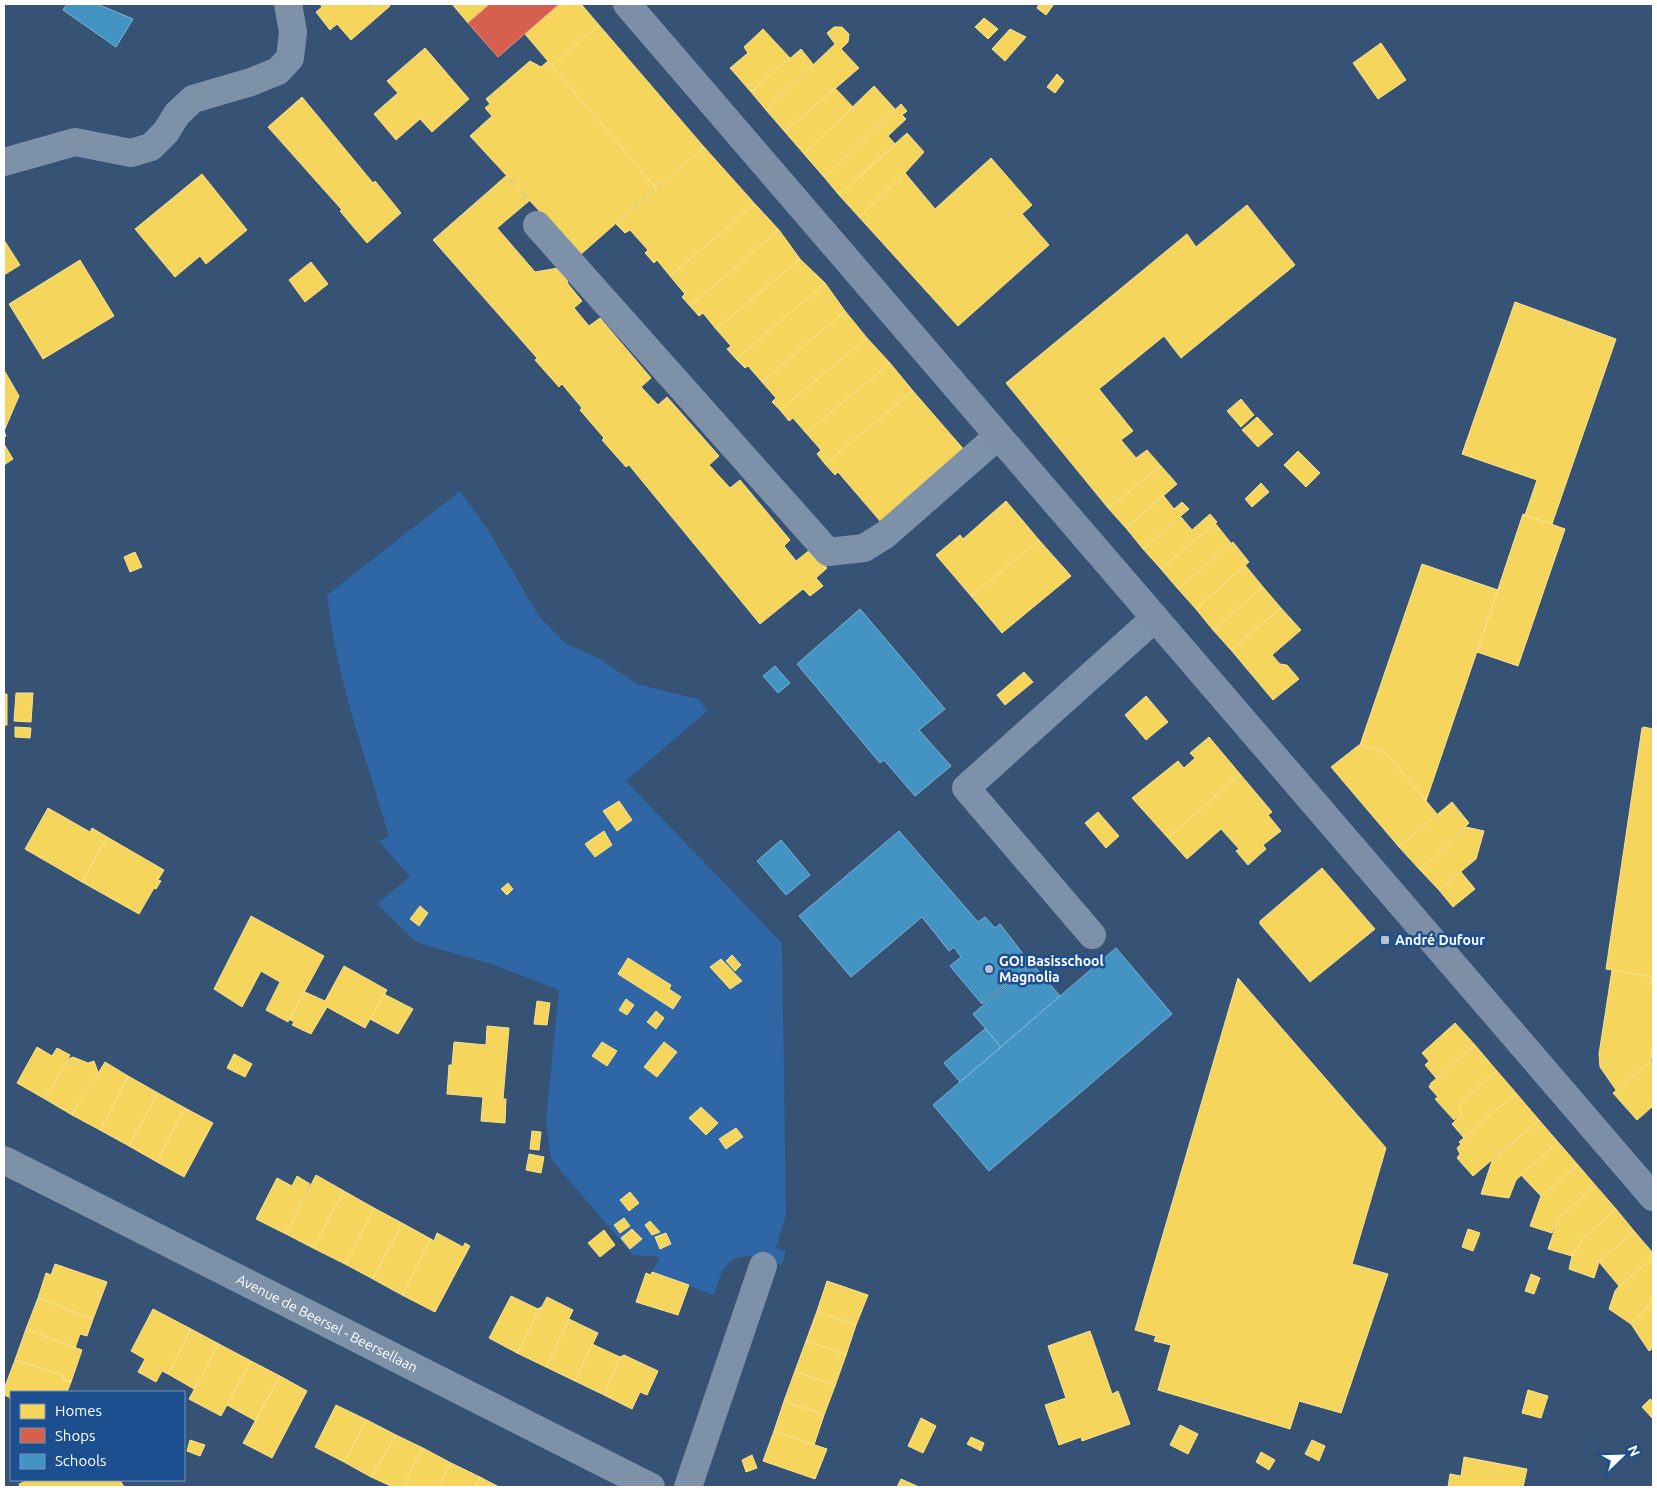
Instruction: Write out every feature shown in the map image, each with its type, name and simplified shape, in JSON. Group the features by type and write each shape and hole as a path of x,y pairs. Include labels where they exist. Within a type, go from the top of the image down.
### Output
{"main road":[{"path":"627,4 1653,1198"}],"street":[{"path":"4,162 74,142 131,152 151,147 166,132 177,114 193,99 251,82 278,71 290,58 293,32 288,4"},
{"path":"537,225 828,552 864,548 885,536 998,436"},
{"path":"1092,935 966,788 1155,618"},
{"name":"Avenue de Beersel - Beersellaan","path":"6,1168 651,1487"},
{"path":"688,1487 763,1266"}],"shaded area":[{"path":"460,491 488,530 539,616 565,643 598,658 637,684 698,699 707,711 626,781 782,943 786,1215 776,1248 786,1251 782,1265 751,1256 736,1258 722,1272 714,1295 652,1272 660,1257 633,1255 551,1159 546,1120 559,990 494,965 416,942 377,904 410,877 379,841 389,837 337,656 327,595"}],"building: Homes":[{"path":"320,4 389,4 390,6 351,40 337,24 330,30 316,12 322,7"},
{"path":"452,4 490,4 468,23"},
{"path":"559,4 581,4 599,25 552,66 525,34"},
{"path":"1039,4 1054,4 1046,15 1037,8"},
{"path":"984,18 998,29 988,39 975,27"},
{"path":"599,25 704,147 656,188 552,66"},
{"path":"834,27 842,27 849,34 848,42 841,49 859,68 785,132 766,110 835,44 827,33"},
{"path":"763,29 790,58 751,92 730,68 748,53 744,47"},
{"path":"1010,29 1026,37 1005,61 992,49"},
{"path":"1381,43 1406,80 1378,99 1353,63"},
{"path":"425,48 469,99 432,132 420,119 396,140 374,114 398,93 387,81"},
{"path":"801,49 813,64 766,110 751,92"},
{"path":"530,61 541,67 548,61 656,188 580,255 470,136 492,116 485,108 490,104 486,99"},
{"path":"1057,74 1064,81 1055,93 1047,87"},
{"path":"874,86 895,109 824,177 804,154"},
{"path":"835,88 853,107 804,154 785,132"},
{"path":"302,97 373,183 375,181 401,213 367,243 340,211 342,210 268,127"},
{"path":"901,104 907,111 902,115 906,119 888,136 896,145 839,195 824,177"},
{"path":"907,133 924,152 859,217 839,195"},
{"path":"704,147 755,204 670,276 657,260 654,263 645,253 648,250 630,230 625,233 616,224"},
{"path":"991,158 1032,205 1022,214 1049,245 958,326 859,217 905,173 935,209"},
{"path":"202,174 247,230 206,264 200,256 175,277 135,229"},
{"path":"506,176 529,201 497,228 535,272 564,267 568,284 582,301 574,308 589,326 600,318 651,378 641,387 658,405 667,397 719,456 709,465 730,488 740,480 790,540 784,546 796,561 811,549 827,568 816,578 823,586 810,596 803,589 760,624 629,465 626,467 602,440 604,438 580,410 582,408 562,384 559,387 535,360 537,358 433,240"},
{"path":"755,204 779,230 690,306 682,297 685,294 670,276"},
{"path":"1247,205 1295,265 1181,358 1164,336 1099,389 1133,431 1121,440 1136,458 1147,450 1161,466 1108,508 1006,383 1187,234 1196,247"},
{"path":"779,230 800,259 716,329 703,313 699,316 690,306"},
{"path":"4,240 20,265 4,275"},
{"path":"800,259 825,283 736,359 727,349 731,346 716,329"},
{"path":"80,260 114,316 43,359 9,304"},
{"path":"311,262 328,284 305,302 289,280"},
{"path":"825,283 845,311 762,382 748,366 745,368 736,359"},
{"path":"1515,302 1616,339 1552,524 1525,515 1537,480 1462,454"},
{"path":"845,311 867,338 780,410 772,402 776,398 762,382"},
{"path":"867,338 890,363 806,433 793,418 789,421 780,410"},
{"path":"890,363 913,391 825,464 817,454 821,450 806,433"},
{"path":"4,370 19,396 4,431"},
{"path":"913,391 966,452 881,522 838,472 835,475 825,464"},
{"path":"1241,399 1254,415 1241,427 1227,411"},
{"path":"1257,417 1273,434 1258,447 1242,430"},
{"path":"4,444 13,459 4,465"},
{"path":"1298,451 1320,473 1306,487 1284,465"},
{"path":"1161,466 1177,484 1126,528 1108,508"},
{"path":"1261,483 1269,492 1252,507 1245,499"},
{"path":"1163,495 1174,509 1182,502 1189,509 1143,549 1126,528"},
{"path":"1006,501 1039,540 971,596 936,555 960,535 963,539"},
{"path":"1210,514 1217,522 1161,569 1143,549 1181,517 1192,530"},
{"path":"1523,514 1565,529 1518,666 1477,652"},
{"path":"1215,523 1231,543 1178,589 1161,569"},
{"path":"1039,540 1071,576 1002,633 971,596"},
{"path":"1233,542 1249,562 1196,609 1178,589"},
{"path":"135,552 142,567 130,572 124,557"},
{"path":"1422,564 1498,590 1426,801 1386,753 1360,745"},
{"path":"1245,565 1263,587 1213,630 1196,609"},
{"path":"1263,587 1281,608 1231,650 1213,630"},
{"path":"1281,608 1301,630 1272,655 1280,664 1287,665 1299,679 1273,700 1231,650"},
{"path":"1024,672 1033,682 1005,705 997,695"},
{"path":"16,693 33,693 31,722 14,721"},
{"path":"4,694 7,694 7,725 4,725"},
{"path":"1146,696 1168,722 1146,740 1125,715"},
{"path":"15,727 31,728 30,738 15,737"},
{"path":"1642,728 1653,729 1653,977 1606,969"},
{"path":"1209,737 1240,774 1168,838 1132,798 1178,761 1184,768 1195,758 1190,753"},
{"path":"1359,745 1386,753 1437,814 1399,847 1331,767"},
{"path":"1240,774 1272,812 1268,815 1281,831 1263,845 1266,849 1248,865 1236,851 1239,849 1221,829 1187,859 1168,838"},
{"path":"619,801 632,820 617,831 603,811"},
{"path":"1452,802 1469,823 1420,870 1399,847"},
{"path":"48,808 90,832 92,828 107,837 82,882 25,849"},
{"path":"1098,812 1119,836 1106,848 1085,823"},
{"path":"1466,827 1484,831 1476,859 1439,890 1420,870"},
{"path":"604,831 612,845 595,857 585,844"},
{"path":"107,837 164,870 158,880 161,881 156,889 154,888 139,914 82,882"},
{"path":"1322,868 1375,929 1310,982 1260,924 1260,921"},
{"path":"1461,872 1475,889 1453,907 1439,890"},
{"path":"508,883 513,889 507,895 501,889"},
{"path":"420,906 428,913 419,926 410,919"},
{"path":"251,916 324,956 288,1022 266,1010 280,982 261,971 242,1007 214,989"},
{"path":"732,955 741,965 735,971 726,961"},
{"path":"628,958 671,985 669,989 681,997 673,1009 618,974"},
{"path":"721,959 742,981 730,989 710,967"},
{"path":"344,966 387,990 365,1028 327,1007 311,1034 292,1025 294,1022 289,1019 305,992 325,1001"},
{"path":"1612,970 1653,977 1653,1043 1651,1061 1616,1090 1600,1067 1599,1054"},
{"path":"1238,978 1386,1148 1352,1264 1388,1274 1341,1413 1299,1401 1290,1429 1158,1390 1171,1345 1154,1341 1156,1336 1135,1330"},
{"path":"384,994 413,1009 398,1034 370,1019"},
{"path":"626,999 634,1005 627,1015 619,1010"},
{"path":"537,1001 550,1003 547,1025 534,1024"},
{"path":"656,1011 664,1018 656,1029 647,1022"},
{"path":"1455,1023 1475,1045 1436,1078 1425,1065 1429,1061 1422,1053"},
{"path":"487,1026 509,1028 503,1099 506,1099 505,1123 481,1121 483,1097 447,1094 449,1065 452,1065 454,1042 486,1045"},
{"path":"602,1042 617,1051 607,1066 592,1056"},
{"path":"664,1042 677,1052 657,1077 644,1067"},
{"path":"1475,1045 1497,1071 1461,1102 1459,1109 1463,1113 1454,1120 1435,1099 1438,1097 1429,1087 1431,1083"},
{"path":"37,1047 52,1056 57,1048 70,1055 45,1099 17,1083"},
{"path":"234,1054 252,1064 245,1077 227,1068"},
{"path":"73,1057 88,1063 94,1061 98,1072 72,1115 45,1099 68,1059"},
{"path":"1651,1061 1653,1064 1653,1106 1637,1120 1613,1093"},
{"path":"105,1062 128,1076 100,1130 72,1115"},
{"path":"1497,1071 1516,1093 1464,1138 1452,1124 1463,1113 1459,1109 1461,1102"},
{"path":"128,1076 158,1093 129,1146 100,1130"},
{"path":"158,1093 185,1108 157,1162 129,1146"},
{"path":"1516,1093 1539,1120 1473,1176 1457,1158 1460,1154 1457,1148 1461,1144 1459,1142"},
{"path":"701,1107 718,1123 706,1135 689,1118"},
{"path":"185,1108 213,1123 184,1177 157,1162"},
{"path":"1539,1120 1558,1142 1516,1180 1509,1198 1481,1194 1492,1161"},
{"path":"736,1128 743,1137 726,1149 719,1139"},
{"path":"532,1131 541,1132 539,1150 530,1149"},
{"path":"1558,1142 1578,1165 1541,1196 1521,1175"},
{"path":"529,1154 544,1157 541,1173 526,1170"},
{"path":"1578,1165 1596,1186 1559,1217 1552,1233 1530,1226 1541,1196"},
{"path":"316,1175 344,1191 313,1248 286,1234"},
{"path":"297,1176 310,1184 286,1234 256,1219 277,1178 292,1186"},
{"path":"1596,1186 1616,1209 1582,1240 1572,1256 1548,1249 1559,1217"},
{"path":"344,1191 374,1208 345,1264 313,1248"},
{"path":"630,1192 639,1203 629,1211 620,1200"},
{"path":"374,1208 402,1223 373,1279 345,1264"},
{"path":"1616,1209 1634,1231 1599,1262 1594,1278 1569,1269 1572,1256 1582,1240"},
{"path":"624,1218 630,1226 620,1233 614,1225"},
{"path":"650,1221 660,1232 652,1235 645,1225"},
{"path":"402,1223 431,1239 402,1295 373,1279"},
{"path":"632,1229 642,1239 630,1249 621,1238"},
{"path":"1468,1229 1480,1233 1473,1251 1462,1247"},
{"path":"604,1230 615,1245 600,1257 588,1243"},
{"path":"1634,1231 1653,1253 1653,1258 1619,1286 1599,1262"},
{"path":"437,1233 463,1247 465,1243 470,1246 435,1312 402,1295 431,1239 434,1241"},
{"path":"666,1233 671,1244 660,1249 655,1237"},
{"path":"1653,1258 1653,1301 1631,1324 1609,1309 1615,1291"},
{"path":"55,1264 107,1282 93,1319 38,1298 46,1273 51,1275"},
{"path":"652,1272 689,1285 678,1315 636,1302 646,1273 651,1275"},
{"path":"1531,1274 1540,1278 1534,1294 1525,1291"},
{"path":"827,1281 868,1295 856,1325 817,1311"},
{"path":"511,1296 538,1309 541,1307 517,1353 489,1338"},
{"path":"547,1297 573,1310 546,1367 517,1353"},
{"path":"38,1298 93,1319 87,1336 80,1334 75,1348 26,1329"},
{"path":"1653,1301 1653,1348 1649,1351 1631,1324"},
{"path":"153,1309 191,1329 168,1374 162,1371 156,1382 138,1372 145,1359 131,1351"},
{"path":"817,1311 856,1325 846,1355 806,1341"},
{"path":"569,1319 598,1333 575,1381 546,1367"},
{"path":"26,1329 82,1350 71,1382 62,1379 64,1375 15,1360"},
{"path":"191,1329 219,1344 194,1389 168,1374"},
{"path":"1090,1331 1112,1394 1118,1391 1130,1424 1082,1441 1081,1437 1059,1445 1045,1405 1066,1398 1048,1346"},
{"path":"806,1341 846,1355 835,1386 795,1371"},
{"path":"219,1344 251,1361 221,1416 189,1399"},
{"path":"592,1344 620,1357 604,1395 575,1381"},
{"path":"624,1355 658,1371 647,1395 640,1392 632,1409 604,1395 620,1357"},
{"path":"15,1360 64,1375 62,1379 71,1382 67,1391 10,1391 10,1398 4,1395 4,1389"},
{"path":"251,1361 280,1376 256,1421 227,1405"},
{"path":"795,1371 835,1386 824,1415 784,1401"},
{"path":"280,1376 307,1391 272,1458 243,1443"},
{"path":"1528,1390 1548,1396 1541,1418 1522,1413"},
{"path":"1650,1399 1653,1401 1653,1419 1642,1407"},
{"path":"784,1401 824,1415 814,1445 774,1431"},
{"path":"336,1405 367,1420 344,1462 315,1447"},
{"path":"921,1418 936,1426 923,1453 908,1446"},
{"path":"367,1420 396,1435 371,1477 344,1462"},
{"path":"1180,1425 1198,1434 1188,1454 1170,1445"},
{"path":"774,1431 827,1449 815,1479 763,1461"},
{"path":"396,1435 423,1448 403,1487 393,1487 371,1477"},
{"path":"971,1437 984,1443 981,1451 967,1444"},
{"path":"190,1440 205,1445 200,1456 187,1451"},
{"path":"1312,1440 1325,1446 1319,1461 1305,1454"},
{"path":"423,1448 451,1463 439,1487 403,1487"},
{"path":"1261,1452 1275,1460 1269,1470 1256,1462"},
{"path":"752,1455 757,1468 746,1472 742,1460"},
{"path":"1464,1457 1527,1469 1523,1487 1448,1487 1450,1474 1461,1476"},
{"path":"451,1463 480,1477 475,1487 439,1487"},
{"path":"480,1477 499,1487 475,1487"},
{"path":"901,1479 919,1487 897,1487"},
{"path":"26,1481 121,1481 124,1487 20,1487 19,1484"}],"building: Shops":[{"path":"490,4 559,4 498,57 468,23"}],"building: Schools":[{"path":"67,4 97,4 133,19 116,47 63,10"},
{"path":"860,609 945,709 919,730 951,766 915,796 884,760 880,763 797,664"},
{"path":"775,666 790,683 778,693 763,676"},
{"path":"899,831 978,922 985,917 995,928 1000,924 1030,963 982,1004 950,966 961,957 954,947 949,951 922,917 851,977 799,916"},
{"path":"781,840 810,875 786,895 757,861"},
{"path":"1116,948 1172,1014 989,1171 933,1105"},
{"path":"1032,963 1060,996 1001,1047 973,1014"},
{"path":"985,1029 1001,1047 960,1082 944,1063"}],"place":[{"name":"André Dufour","path":"1385,940"},
{"name":"GO! Basisschool Magnolia","path":"989,969"}]}
